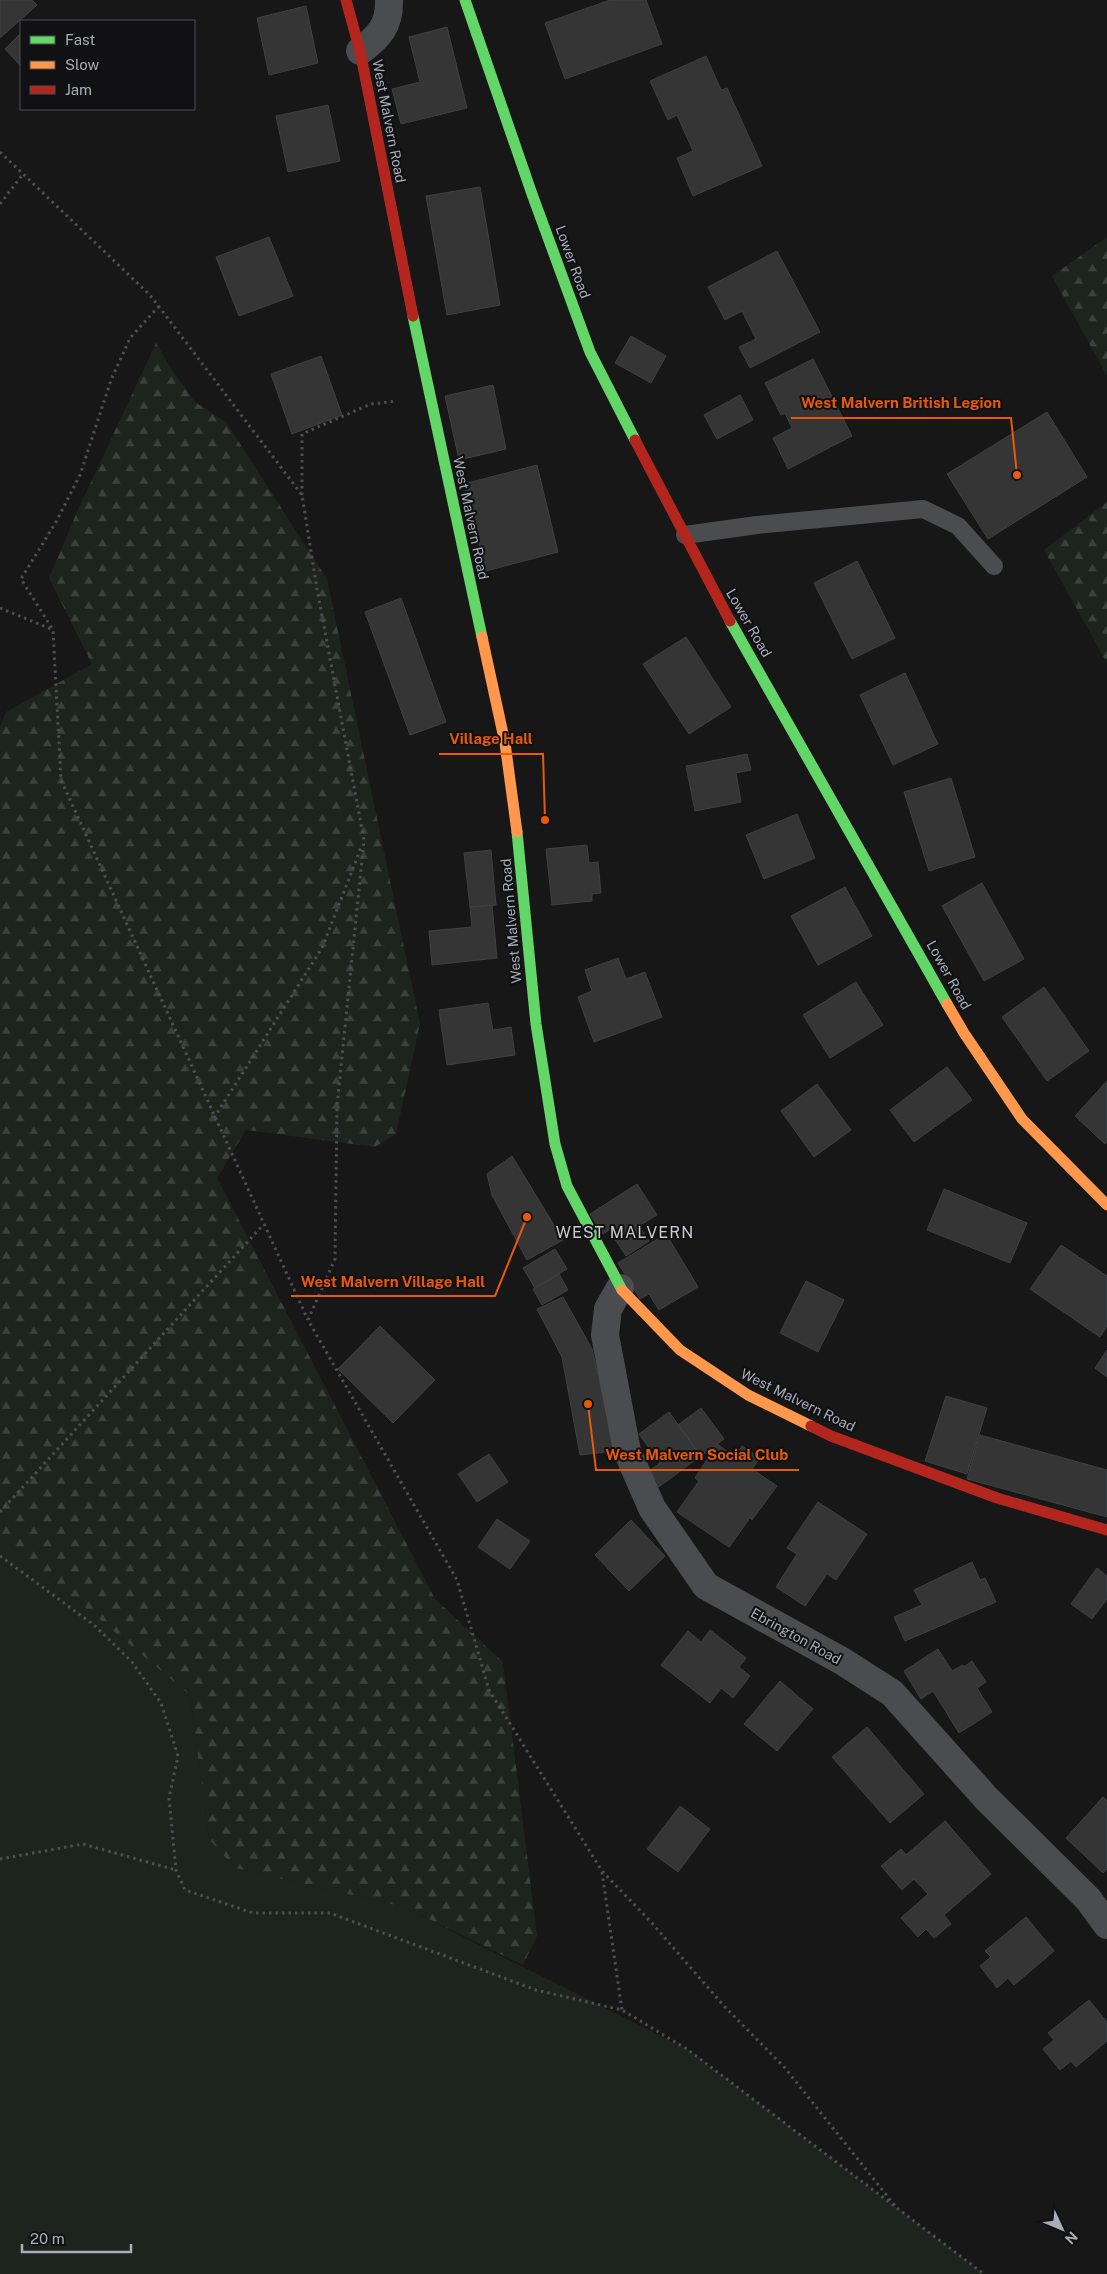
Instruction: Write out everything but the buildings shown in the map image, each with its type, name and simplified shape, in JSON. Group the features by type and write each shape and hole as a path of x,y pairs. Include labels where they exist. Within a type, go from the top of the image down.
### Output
{"main road":[{"name":"West Malvern Road","path":"346,0 360,51 429,397 505,743 522,870 536,1024 555,1144 567,1186 620,1288 642,1313 680,1350 757,1399 831,1436 997,1498 1107,1530"},
{"name":"Lower Road","path":"466,0 532,194 590,352 711,588 964,1033 1022,1119 1090,1191 1107,1205"}],"street":[{"path":"360,51 379,37 390,11 389,0"},
{"name":"Ebrington Road","path":"620,1288 608,1309 605,1335 627,1451 652,1508 706,1586 842,1661 892,1693 986,1798 1088,1899 1107,1925"}],"lane":[{"path":"685,535 757,525 923,509 958,526 994,566"}],"path":[{"path":"0,152 150,294 302,496"},
{"path":"0,204 23,174"},
{"path":"158,306 130,338 110,380 80,475 56,522 21,579 53,630 61,780 308,1320 457,1580 489,1690 602,1871 651,1922 724,2006 785,2068 896,2207"},
{"path":"308,1320 335,1259 338,1106 364,840 318,598 302,496 302,434 371,404 429,397"},
{"path":"0,608 53,630"},
{"path":"214,1118 322,948 364,840"},
{"path":"0,1512 263,1224"},
{"path":"0,1556 94,1625 132,1662 161,1704 178,1756 169,1798 176,1870 185,1890 253,1913 330,1913 536,1990 622,2010 687,2049 984,2274"},
{"path":"0,1859 83,1844 176,1870"},
{"path":"602,1871 622,2010"}],"green space":[{"path":"1107,237 1107,376 1052,276"},
{"path":"156,343 172,370 195,402 226,422 327,579 420,1024 396,1134 375,1147 246,1130 217,1178 435,1599 503,1662 537,1936 523,1965 404,1907 235,1868 209,1839 190,1695 0,1536 0,726 6,712 92,664 49,578 77,512"},
{"path":"1107,502 1107,663 1044,550"},
{"path":"0,1536 190,1695 209,1839 235,1868 404,1907 687,2049 984,2274 0,2274"}],"traffic: fast":[{"path":"465,0 532,194 590,352 635,440"},
{"path":"413,316 482,637"},
{"path":"730,621 947,1004"},
{"path":"517,832 536,1024 555,1144 567,1186 622,1290"}],"traffic: slow":[{"path":"482,637 505,743 517,832"},
{"path":"947,1004 964,1033 1022,1119 1107,1205"},
{"path":"622,1290 680,1350 748,1395 811,1426"}],"traffic: jam":[{"path":"346,0 360,51 413,316"},
{"path":"635,440 730,621"},
{"path":"811,1426 831,1436 997,1498 1107,1530"}],"place":[{"name":"West Malvern British Legion","path":"1017,475"},
{"name":"Village Hall","path":"545,820"},
{"name":"West Malvern Village Hall","path":"527,1217"},
{"name":"West Malvern Social Club","path":"588,1404"}],"district":[{"name":"WEST MALVERN","path":"625,1232"}]}
